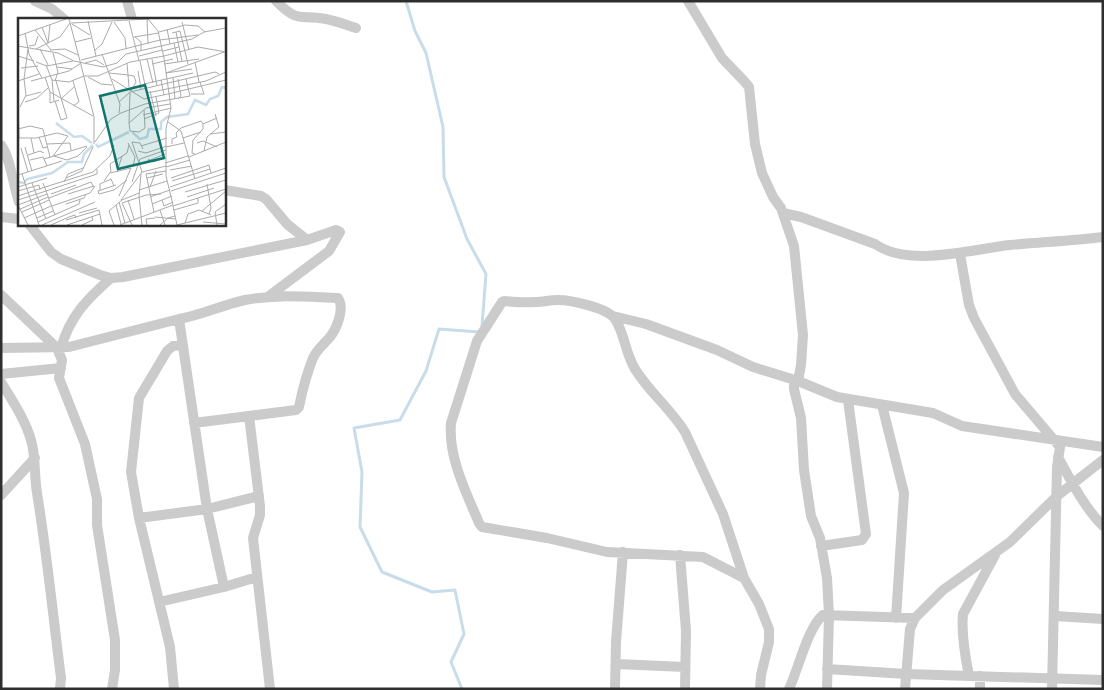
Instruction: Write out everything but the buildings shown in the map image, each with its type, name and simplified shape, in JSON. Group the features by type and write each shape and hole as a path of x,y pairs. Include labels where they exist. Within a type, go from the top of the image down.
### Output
{"street":[{"path":"35,1 52,9 63,18"},
{"path":"127,1 132,18"},
{"path":"276,1 288,13 297,17 324,18 356,28"},
{"path":"688,1 722,58 749,87 755,144 762,173 783,213 794,246 802,335 798,381 794,384 794,388 801,418 804,470 811,516 822,546 827,578 829,615 827,689"},
{"path":"1,145 7,155 18,199"},
{"path":"225,190 261,196 266,199 287,224 307,240"},
{"path":"783,213 801,217 898,253 927,255 960,254 998,246 1103,237"},
{"path":"1,218 18,219"},
{"path":"30,225 51,252 100,275 111,278 307,240 336,230 340,232 328,251 269,296"},
{"path":"960,254 969,305 974,318 1014,394 1060,447 1057,467 1052,683"},
{"path":"59,348 72,320 86,300 111,278"},
{"path":"1,295 59,348 62,360 59,378 86,444 97,499 97,525 114,640 115,670 112,689"},
{"path":"1,348 59,348 78,345 196,316 245,300 269,296 338,298 342,308 337,323 331,336 320,346 313,358 299,407 296,410 194,423"},
{"path":"744,578 704,557 607,552 547,538 482,527 462,483 450,433 451,423 477,341 502,302 562,300 595,308 613,316 646,324 717,350 753,367 798,381 837,397 933,413 962,426 1103,448"},
{"path":"613,316 619,326 635,368 685,432 723,514 744,578 759,604 769,629 769,642 761,675 760,689"},
{"path":"179,319 207,509 224,587"},
{"path":"174,689 170,647 139,518 131,472 138,398 167,351 174,346 182,345"},
{"path":"1,374 61,368"},
{"path":"1,382 22,418 31,439 35,458 36,489 46,550 61,678 60,689"},
{"path":"822,546 862,540 866,534 848,400"},
{"path":"882,405 904,493 896,618"},
{"path":"249,416 260,496 260,515 253,538 270,689"},
{"path":"1,495 35,458"},
{"path":"1058,458 1096,519 1103,526"},
{"path":"905,689 910,628 915,618 943,590 997,552 1057,496 1103,460"},
{"path":"139,518 207,509 260,496"},
{"path":"615,689 623,552"},
{"path":"980,689 962,624 963,614 997,552"},
{"path":"680,555 686,631 685,689"},
{"path":"159,602 224,587 257,577"},
{"path":"788,689 819,618 823,615 915,618"},
{"path":"1055,616 1103,619"},
{"path":"616,664 685,668"},
{"path":"828,669 975,676 1052,683 1103,680"}],"waterway":[{"path":"406,1 415,31 426,53 443,127 444,177 467,239 486,274 482,326"},
{"path":"462,689 451,662 464,634 455,590 432,592 382,572 360,527 362,472 354,428 400,420 426,371 439,329 479,332"}]}
